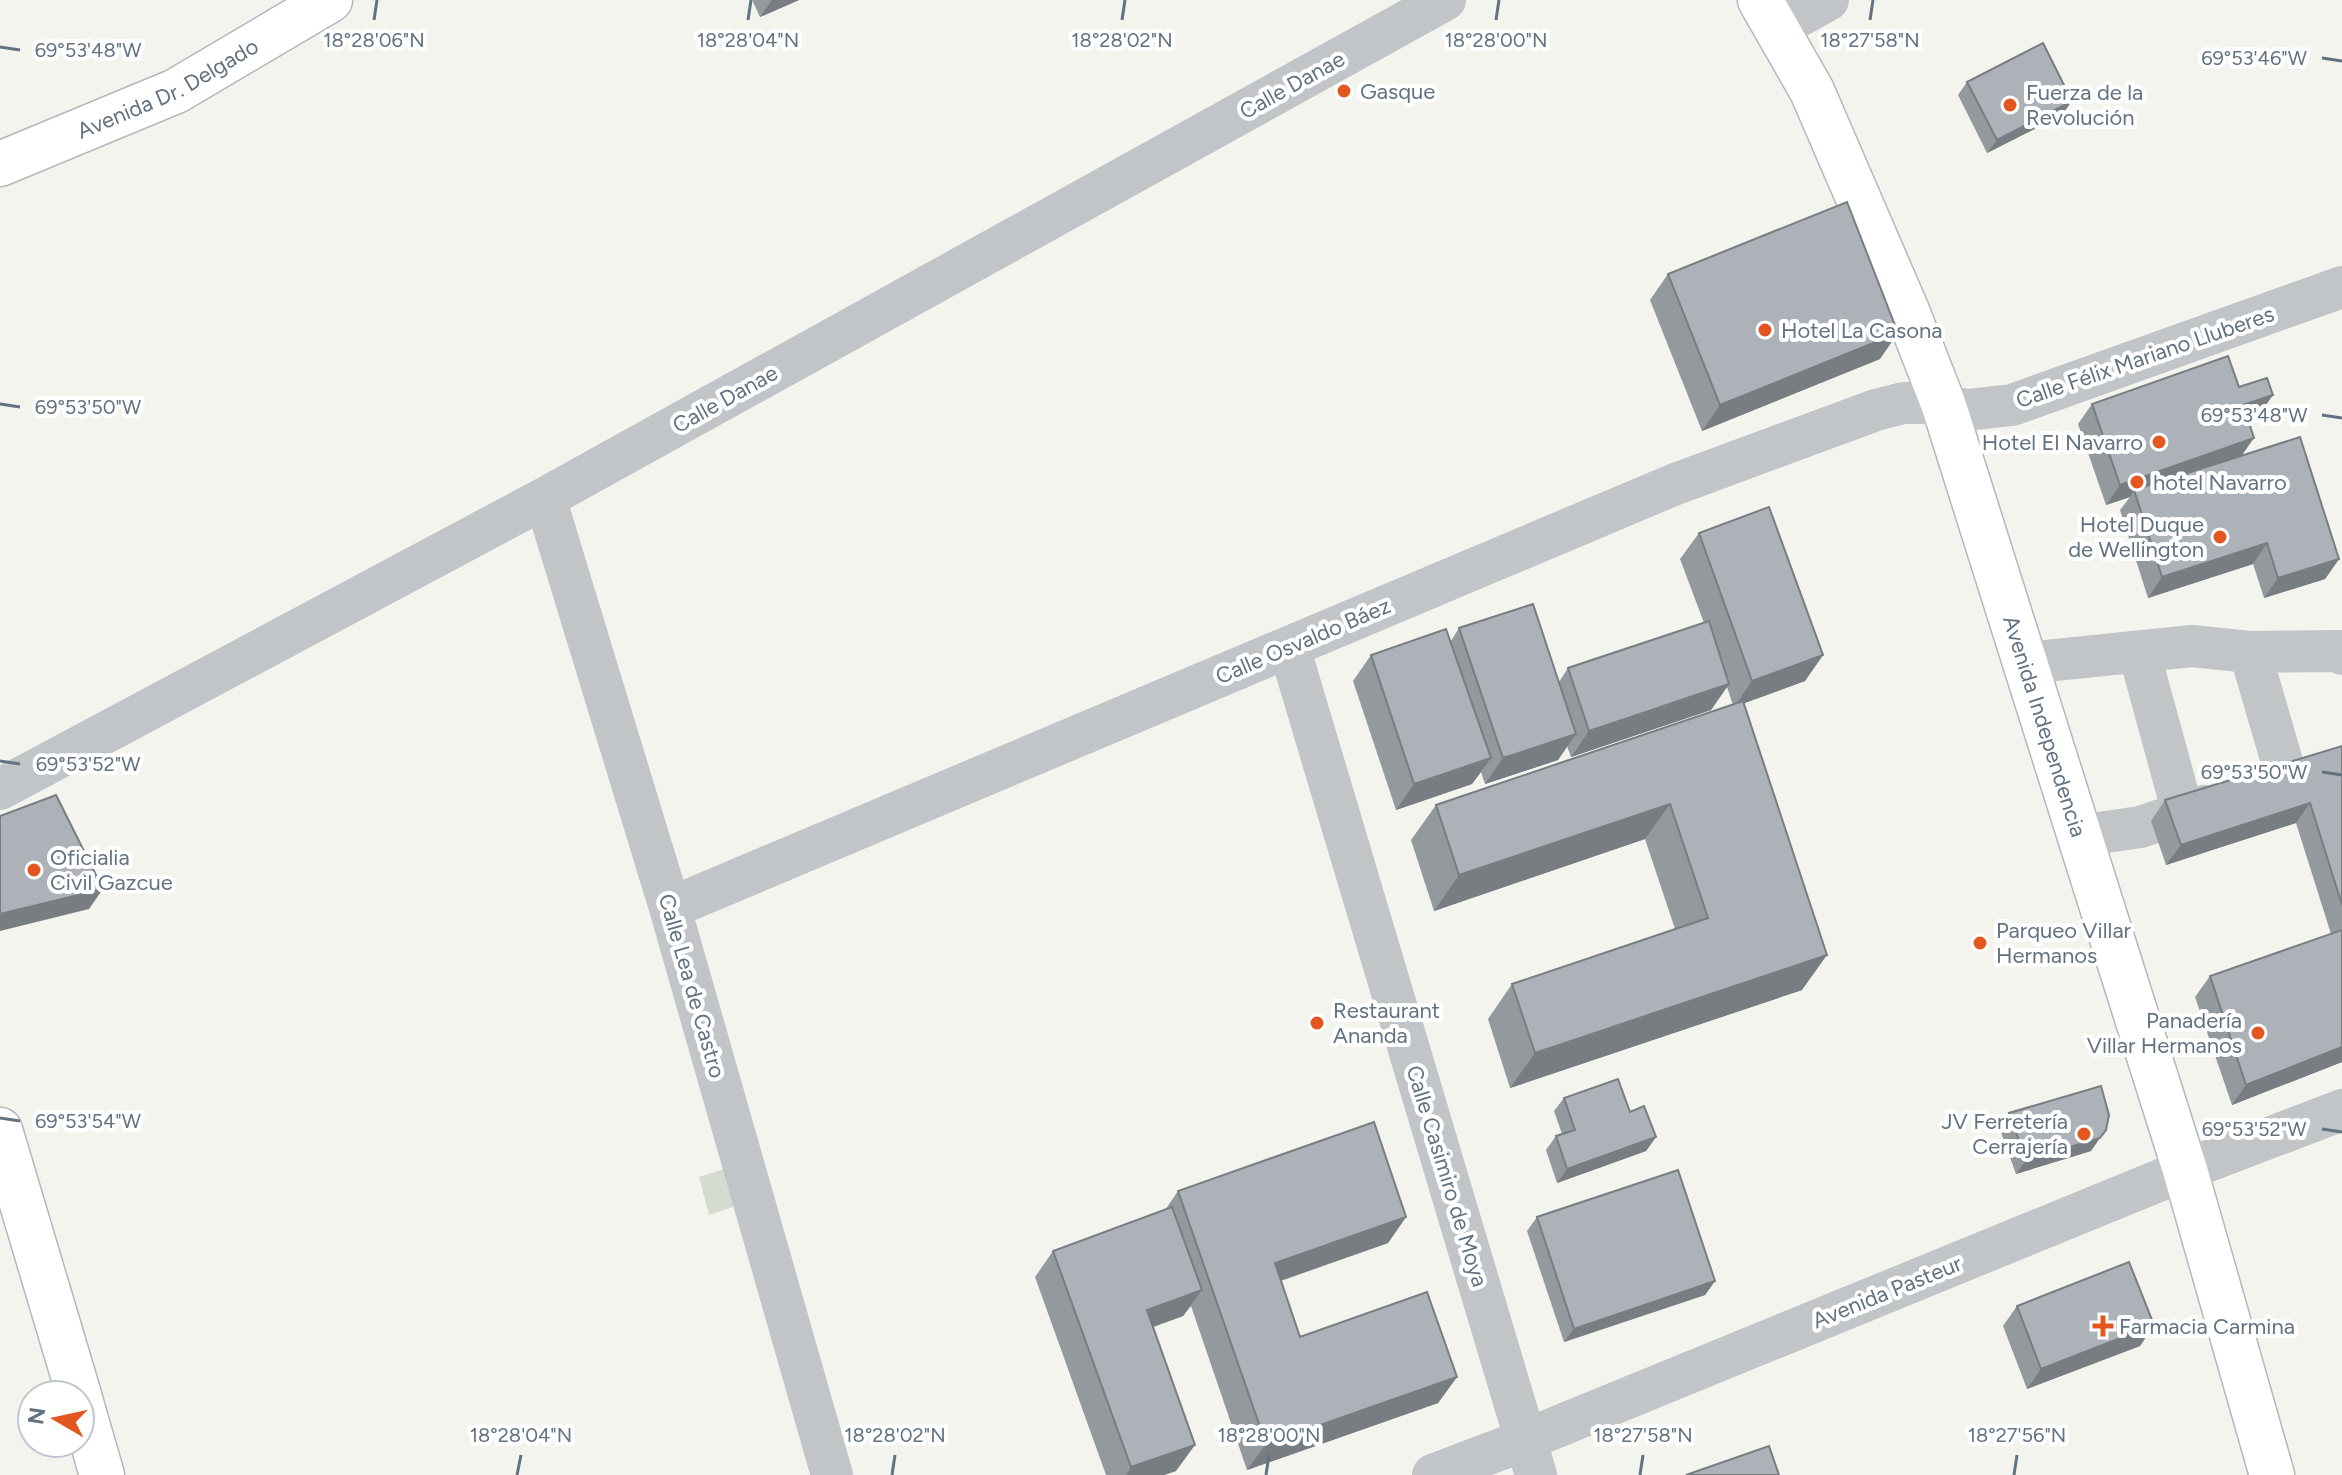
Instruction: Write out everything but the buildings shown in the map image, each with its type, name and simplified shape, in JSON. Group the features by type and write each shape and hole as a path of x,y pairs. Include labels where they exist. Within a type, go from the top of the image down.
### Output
{"main road":[{"name":"Avenida Dr. Delgado","path":"0,164 176,91 330,0"},
{"name":"Avenida Independencia","path":"1768,14 1812,91 1902,297 1944,406 2185,1170 2272,1475"},
{"path":"0,1130 74,1379"},
{"path":"96,1455 102,1475"}],"street":[{"name":"Calle Danae","path":"0,789 545,498 1445,0"},
{"path":"1768,14 1828,0"},
{"name":"Calle Félix Mariano Lluberes","path":"1944,406 1967,410 2012,405 2342,287"},
{"name":"Calle Osvaldo Báez","path":"670,908 1673,485 1876,410 1903,403 1944,406"},
{"name":"Calle Lea de Castro","path":"545,498 670,908 832,1475"},
{"path":"2025,663 2192,646 2250,652 2338,651 2342,654"},
{"name":"Calle Casimiro de Moya","path":"1289,647 1530,1458"},
{"path":"2139,652 2183,813"},
{"path":"2079,836 2140,827 2278,782 2250,652"},
{"name":"Avenida Pasteur","path":"1433,1475 1530,1458 2185,1170 2342,1110"}],"shaded area":[{"path":"736,1165 745,1203 709,1215 699,1177"}],"place":[{"name":"Gasque","path":"1344,91"},
{"name":"Fuerza de la Revolución","path":"2010,105"},
{"name":"Hotel La Casona","path":"1765,330"},
{"name":"Hotel El Navarro","path":"2159,442"},
{"name":"hotel Navarro","path":"2137,482"},
{"name":"Hotel Duque de Wellington","path":"2220,537"},
{"name":"Oficialia Civil Gazcue","path":"34,870"},
{"name":"Parqueo Villar Hermanos","path":"1980,943"},
{"name":"Restaurant Ananda","path":"1317,1023"},
{"name":"Panadería Villar Hermanos","path":"2258,1033"},
{"name":"JV Ferretería Cerrajería","path":"2084,1134"},
{"name":"Farmacia Carmina","path":"2103,1326"}]}
